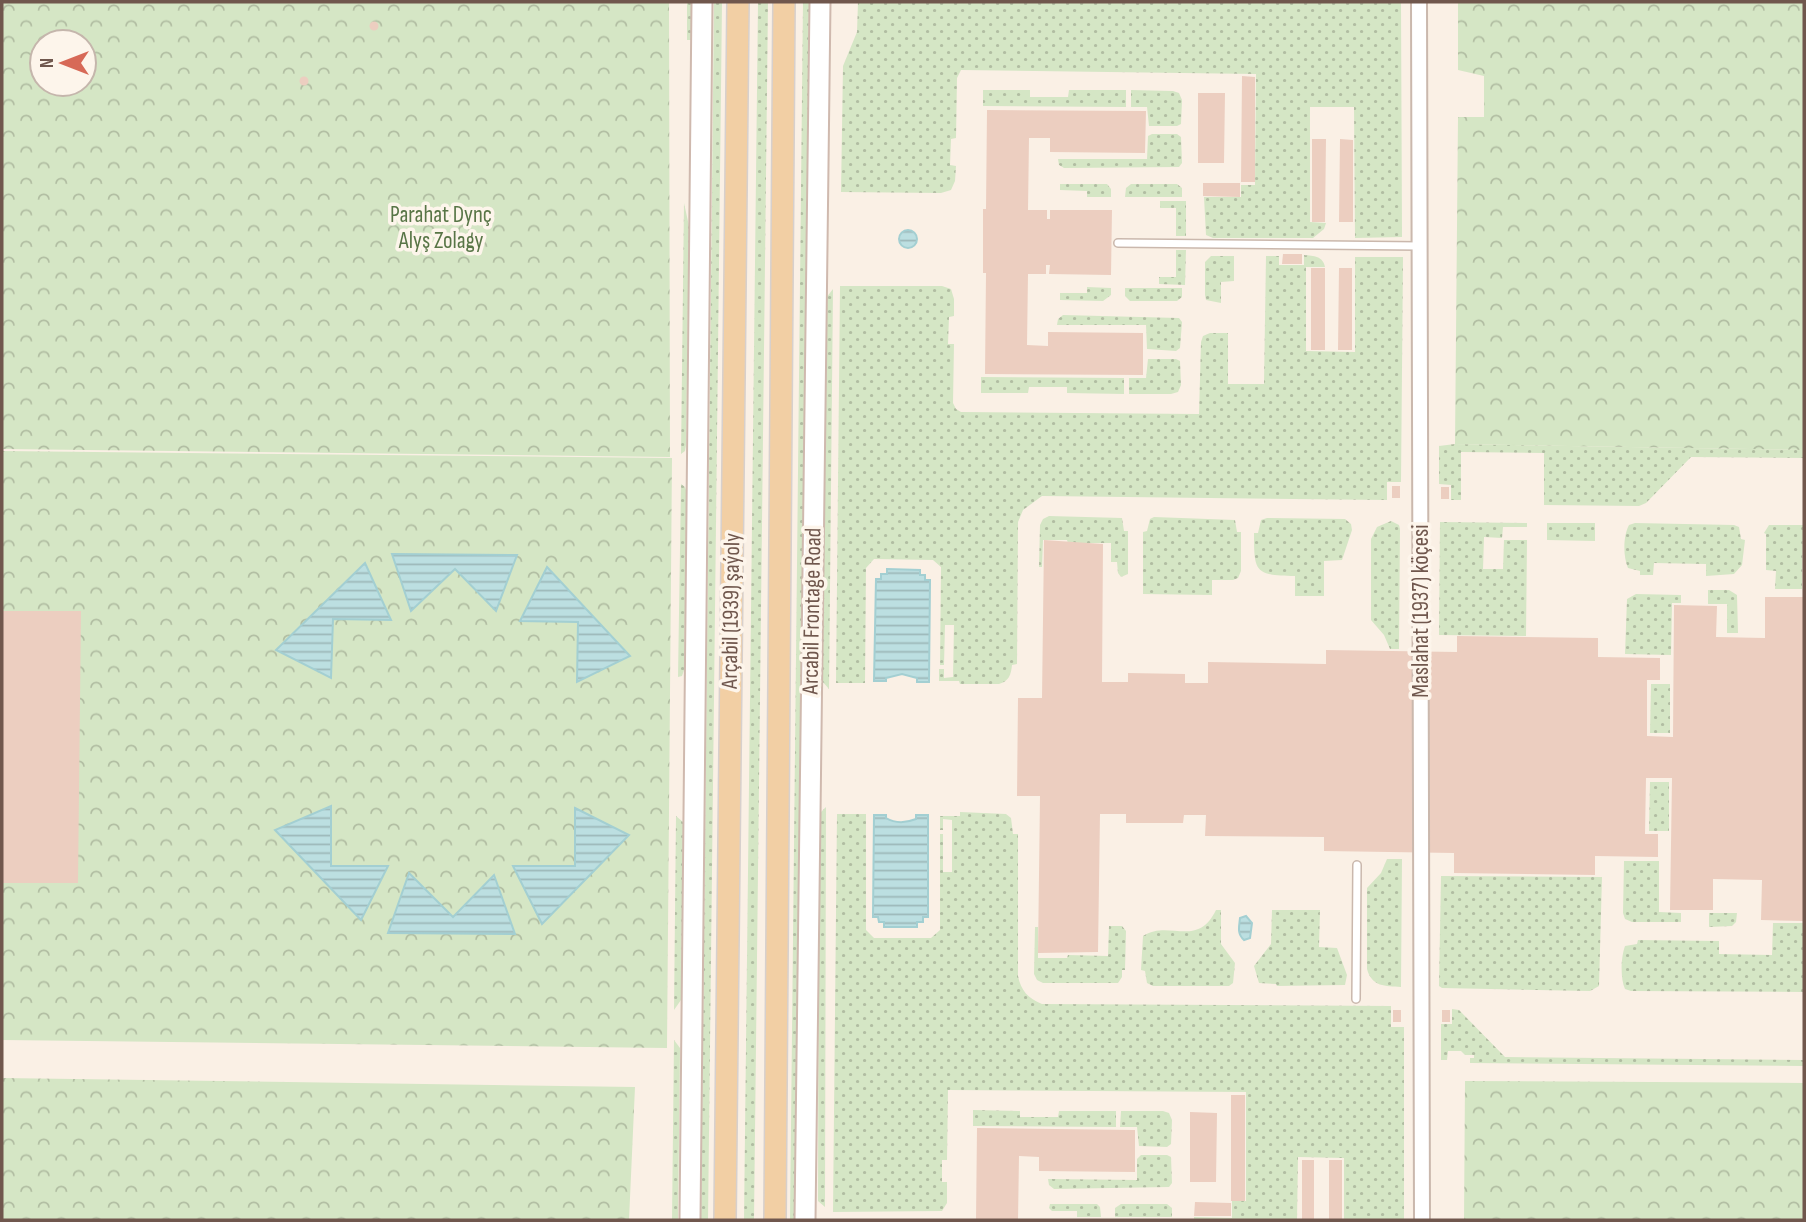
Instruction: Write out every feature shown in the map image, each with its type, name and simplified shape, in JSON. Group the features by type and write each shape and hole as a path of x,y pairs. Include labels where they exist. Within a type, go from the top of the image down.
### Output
{"main road":[{"name":"Arçabil (1939) şaýoly","path":"724,1220 738,2"},
{"name":"Arçabil (1939) şaýoly","path":"775,1220 785,2"}],"street":[{"path":"690,1220 702,2"},
{"name":"Arcabil Frontage Road","path":"805,1220 820,2"},
{"name":"Maslahat (1937) köçesi","path":"1419,2 1422,1220"}],"lane":[{"path":"1118,243 1420,246"},
{"path":"1356,999 1357,866"}],"green space":[{"name":"Parahat Dynç Alyş Zolagy","path":"2,2 669,2 670,457 2,449"},
{"path":"687,2 692,2 692,40 687,40"},
{"path":"714,2 722,2 708,1220 701,1220"},
{"path":"758,2 768,2 754,1220 744,1220"},
{"path":"803,2 809,2 796,1220 790,1220"},
{"path":"858,2 1401,2 1402,237 1355,238 1354,107 1310,107 1310,222 1326,223 1324,229 1313,238 1213,238 1206,235 1204,197 1241,197 1241,185 1255,185 1256,74 961,70 957,78 956,138 951,139 950,165 956,166 951,190 941,193 841,192 843,66 857,32"},
{"path":"1458,2 1804,2 1804,450 1455,444 1458,117 1484,117 1484,76 1458,70"},
{"path":"983,90 1030,90 1030,97 1068,97 1069,90 1126,90 1126,107 983,106"},
{"path":"1131,90 1179,93 1182,100 1181,124 1149,126 1147,107 1131,107"},
{"path":"1177,134 1181,137 1182,163 1179,167 1064,168 1059,165 1058,159 1147,159 1148,136"},
{"path":"1060,184 1107,184 1111,189 1111,197 1087,197 1087,191 1060,190"},
{"path":"1131,184 1177,184 1182,188 1182,197 1125,197 1126,188"},
{"path":"1160,201 1186,201 1186,236 1176,236 1176,208 1160,208"},
{"path":"684,203 689,226 686,445 681,454"},
{"path":"1176,250 1186,250 1185,285 1159,284 1159,277 1176,277"},
{"path":"1304,255 1315,256 1325,267 1306,267 1306,351 1355,352 1355,257 1403,257 1401,482 1387,482 1387,500 1042,496 1023,510 1018,522 1017,664 1012,665 1007,679 999,684 939,681 939,669 944,669 944,678 953,677 954,625 945,625 944,665 940,665 941,567 933,560 874,559 866,568 865,683 836,683 840,286 942,286 951,289 954,316 949,317 948,344 954,344 953,403 961,412 1199,414 1203,336 1210,333 1228,333 1228,384 1264,384 1266,256 1279,256 1279,265 1304,265"},
{"path":"1211,256 1234,256 1234,281 1221,282 1221,303 1206,300 1205,262"},
{"path":"1087,287 1111,288 1111,295 1103,301 1060,300 1060,293 1087,293"},
{"path":"1125,288 1182,288 1182,297 1177,301 1130,301 1125,296"},
{"path":"833,289 829,689 822,681 826,298"},
{"path":"1063,315 1179,318 1182,322 1180,348 1176,351 1147,349 1146,325 1057,325 1058,319"},
{"path":"1148,359 1180,361 1181,385 1178,392 1129,394 1129,378 1146,378"},
{"path":"981,377 1124,378 1124,394 1067,393 1067,387 1029,387 1028,393 981,393"},
{"path":"1455,444 1804,450 1804,458 1691,457 1646,503 1639,506 1544,505 1544,453 1461,452 1461,500 1451,500 1451,485 1439,484 1439,446"},
{"path":"2,451 672,458 667,1048 2,1040"},
{"path":"681,484 687,493 684,670 682,676 678,677"},
{"path":"1049,516 1122,518 1124,531 1128,531 1128,574 1121,577 1117,562 1111,562 1111,543 1043,540 1042,567 1039,567 1040,525 1043,519"},
{"path":"1150,519 1235,520 1237,532 1241,532 1241,571 1238,578 1212,580 1212,595 1143,594 1143,532 1147,531"},
{"path":"1345,519 1351,524 1352,530 1342,560 1324,561 1324,596 1295,596 1295,576 1264,573 1256,564 1254,533 1258,533 1261,520"},
{"path":"1391,521 1399,525 1400,529 1399,649 1390,649 1384,635 1371,620 1371,539 1377,527"},
{"path":"1440,522 1527,523 1527,527 1503,527 1502,538 1484,537 1483,569 1503,569 1504,540 1527,540 1526,636 1439,635"},
{"path":"1547,523 1595,523 1595,541 1547,540"},
{"path":"1629,525 1734,525 1739,527 1741,539 1745,540 1742,565 1734,574 1706,576 1706,564 1654,563 1653,575 1640,575 1640,571 1628,568 1626,563 1627,530"},
{"path":"1769,525 1803,525 1802,589 1775,589 1776,571 1766,570 1764,533"},
{"path":"1708,590 1729,590 1737,595 1738,633 1727,633 1727,604 1708,604"},
{"path":"1636,594 1681,595 1681,603 1672,603 1671,655 1625,654 1627,599"},
{"path":"1651,684 1670,684 1670,733 1650,733"},
{"path":"1650,782 1669,782 1669,831 1649,831"},
{"path":"826,807 825,1207 818,1201 819,814"},
{"path":"960,812 1006,814 1011,818 1013,834 1018,834 1018,976 1026,993 1042,1004 1391,1006 1391,1027 1404,1027 1404,1220 1344,1220 1344,1158 1298,1157 1297,1220 1194,1220 1194,1217 1232,1218 1232,1201 1246,1201 1246,1092 948,1090 947,1160 942,1160 942,1182 947,1182 947,1203 942,1211 833,1212 837,814 866,814 866,930 874,938 931,938 940,930 940,834 943,834 943,872 952,872 952,820 943,819 943,830 940,830 940,816 960,816"},
{"path":"676,816 683,822 681,1000 674,1010"},
{"path":"1387,859 1402,859 1401,987 1385,986 1376,982 1367,969 1367,888 1381,873"},
{"path":"1624,861 1659,861 1659,912 1681,913 1681,922 1632,922 1625,919"},
{"path":"1441,876 1602,877 1599,986 1590,991 1439,986"},
{"path":"1216,910 1221,910 1221,944 1235,963 1233,983 1229,986 1153,986 1147,983 1145,971 1141,970 1143,936 1163,930 1191,931 1200,928"},
{"path":"1272,910 1320,910 1319,947 1337,948 1347,975 1345,985 1277,986 1259,983 1254,966 1271,944"},
{"path":"1709,913 1737,913 1736,922 1732,926 1709,927"},
{"path":"1773,923 1804,923 1803,992 1625,989 1622,962 1625,946 1637,944 1638,940 1719,941 1719,954 1772,955"},
{"path":"1109,926 1122,926 1126,931 1125,970 1122,970 1118,983 1043,983 1037,980 1034,974 1035,927 1038,927 1038,958 1067,958 1068,955 1108,956"},
{"path":"1452,1009 1459,1010 1505,1057 1804,1060 1804,1066 1470,1063 1470,1058 1474,1058 1474,1055 1465,1055 1461,1051 1448,1051 1447,1060 1441,1060 1441,1024 1452,1024"},
{"path":"674,1040 680,1048 678,1220 672,1220"},
{"path":"2,1078 635,1087 629,1220 2,1220"},
{"path":"1465,1081 1804,1083 1804,1220 1464,1220"},
{"path":"973,1110 1020,1111 1020,1117 1058,1117 1059,1111 1116,1111 1116,1127 973,1126"},
{"path":"1121,1111 1169,1113 1172,1120 1171,1144 1167,1147 1139,1146 1137,1127 1120,1127"},
{"path":"1141,1155 1171,1157 1172,1183 1169,1187 1054,1189 1049,1185 1048,1179 1137,1180 1137,1159"},
{"path":"1050,1204 1097,1204 1101,1217 1077,1217 1077,1211 1052,1211"},
{"path":"1121,1204 1167,1204 1172,1208 1172,1217 1115,1217 1115,1208"}],"water":[{"path":"904,230 912,230 917,239 915,246 904,248 899,243 899,235"},
{"path":"392,554 517,555 496,611 455,569 411,611"},
{"path":"365,563 391,620 333,619 331,678 276,650"},
{"path":"547,567 630,656 577,682 578,622 520,621"},
{"path":"887,569 920,570 920,575 925,575 925,580 930,580 929,682 917,682 917,678 902,674 886,678 886,681 874,681 876,579 881,579 881,574 887,574"},
{"path":"331,806 331,866 388,866 361,920 275,830"},
{"path":"575,808 629,835 542,924 513,866 575,866"},
{"path":"874,815 886,815 890,820 901,822 916,819 916,815 928,815 928,917 923,917 923,922 917,922 917,927 884,927 884,922 873,917"},
{"path":"409,873 453,917 494,875 515,934 388,933"},
{"path":"1246,916 1252,923 1250,938 1244,940 1239,933 1239,924 1240,918"}],"building":[{"path":"374,21 379,26 374,31 369,26"},
{"path":"304,76 309,81 304,86 299,81"},
{"path":"1242,76 1255,77 1255,182 1241,182"},
{"path":"1198,93 1225,93 1224,163 1198,163"},
{"path":"987,110 1146,111 1145,153 1050,152 1050,138 1029,138 1028,210 1047,210 1047,219 1050,219 1050,210 1112,210 1111,275 1049,274 1050,265 1046,265 1046,274 1028,274 1027,345 1048,346 1048,332 1143,333 1143,375 985,374 986,273 983,273 983,209 986,209"},
{"path":"1312,139 1326,139 1325,222 1312,222"},
{"path":"1340,139 1353,140 1353,222 1339,222"},
{"path":"1203,183 1240,183 1240,197 1203,196"},
{"path":"1283,254 1302,254 1302,264 1282,264"},
{"path":"1311,268 1325,268 1325,350 1311,350"},
{"path":"1339,268 1352,268 1352,350 1338,350"},
{"path":"1392,486 1400,486 1400,498 1392,498"},
{"path":"1441,487 1449,487 1449,499 1441,499"},
{"path":"1044,540 1103,544 1102,682 1128,682 1128,673 1185,674 1185,683 1208,683 1208,662 1326,664 1326,650 1457,652 1457,636 1598,638 1598,657 1660,658 1660,680 1647,680 1647,736 1673,737 1674,605 1717,606 1716,637 1765,638 1765,597 1804,597 1804,921 1761,920 1762,880 1713,879 1713,910 1670,910 1672,778 1646,778 1645,834 1658,834 1658,857 1595,856 1595,875 1454,873 1454,853 1324,851 1324,837 1205,836 1206,815 1184,815 1183,823 1126,823 1126,814 1100,814 1098,952 1038,953 1040,796 1017,796 1018,698 1042,698"},
{"path":"2,611 81,611 78,883 2,883"},
{"path":"1393,1010 1401,1010 1401,1022 1393,1022"},
{"path":"1442,1010 1450,1010 1450,1022 1442,1022"},
{"path":"1231,1095 1245,1095 1245,1201 1231,1201"},
{"path":"1190,1112 1217,1113 1216,1182 1190,1182"},
{"path":"977,1128 1135,1130 1135,1172 1039,1171 1039,1157 1019,1156 1018,1220 976,1220"},
{"path":"1302,1160 1314,1160 1314,1220 1302,1220"},
{"path":"1329,1160 1342,1160 1342,1220 1329,1220"},
{"path":"1195,1202 1231,1203 1231,1216 1194,1216"}]}
